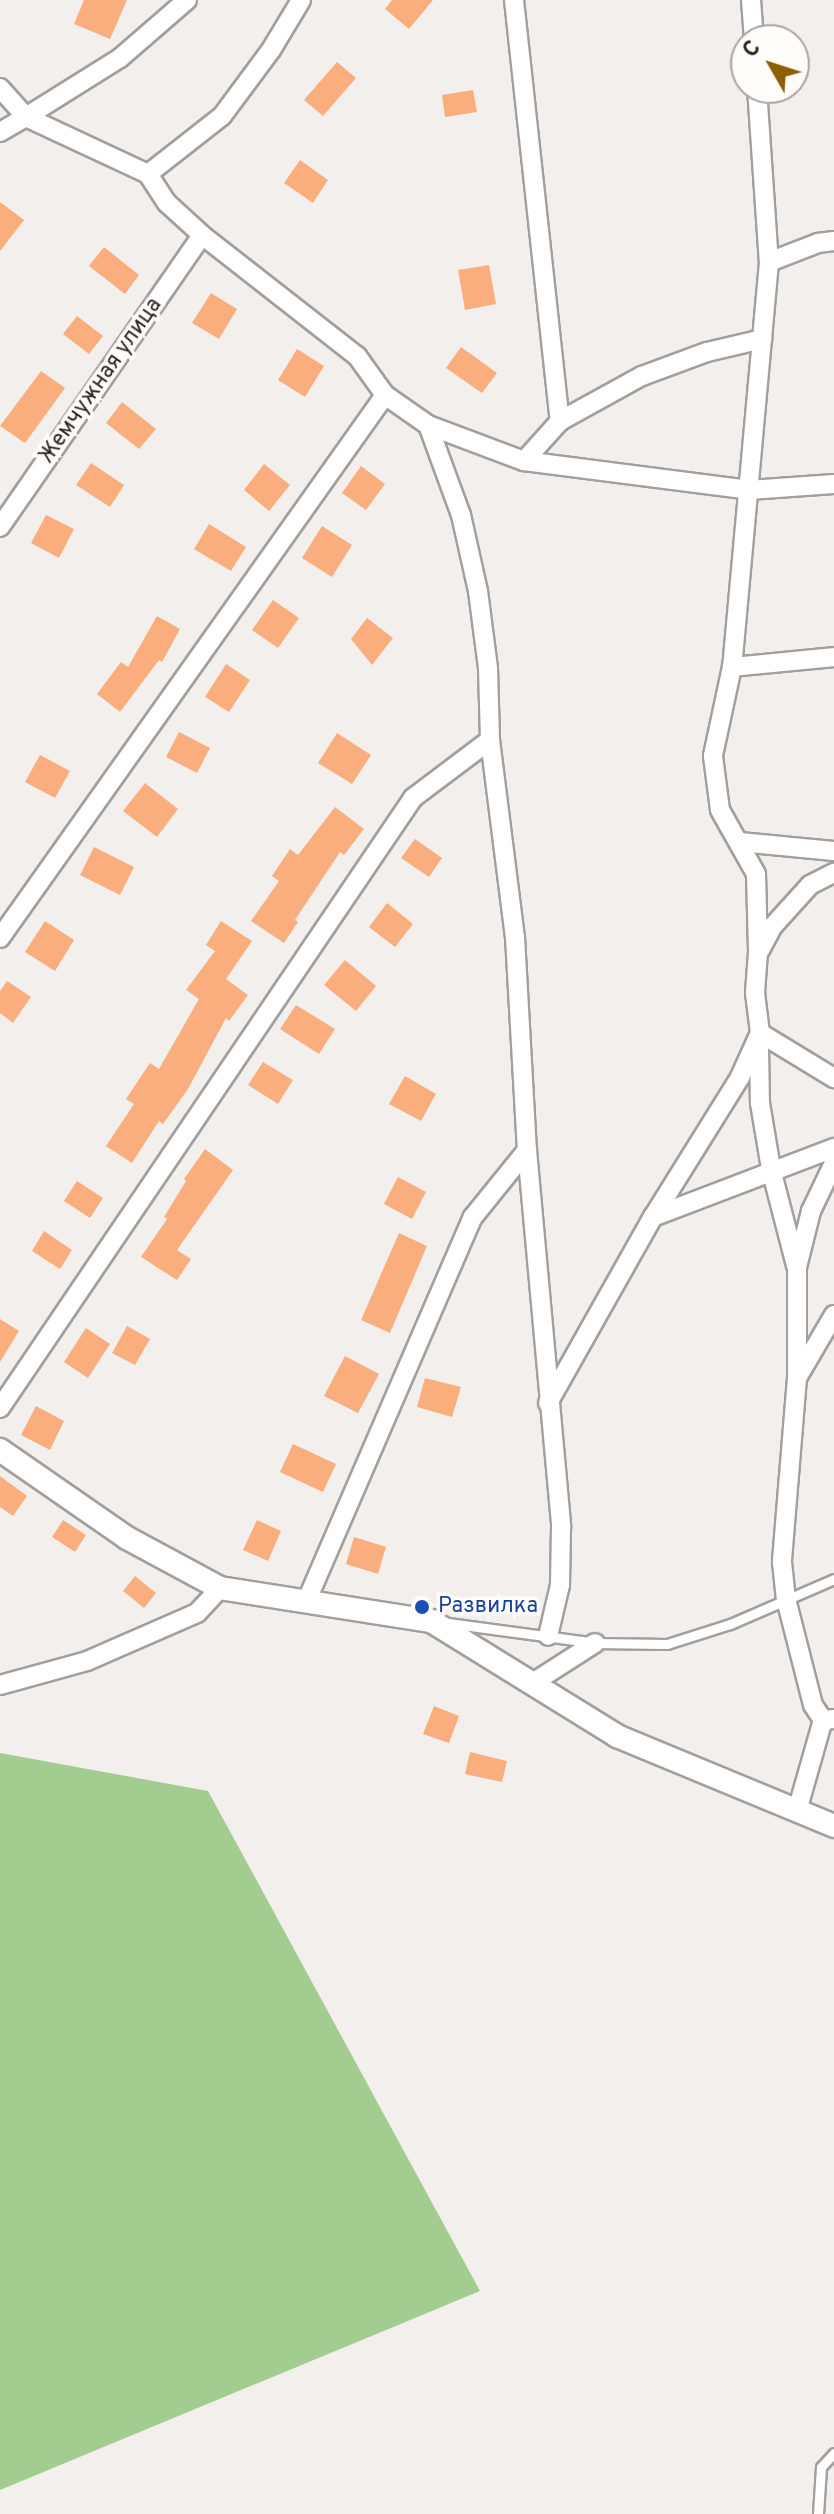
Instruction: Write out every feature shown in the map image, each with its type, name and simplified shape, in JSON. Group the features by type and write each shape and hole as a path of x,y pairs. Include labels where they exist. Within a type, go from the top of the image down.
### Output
{"street":[{"path":"0,132 120,58 187,0"},
{"path":"148,174 222,116 271,50 301,0"},
{"path":"514,0 560,421"},
{"path":"751,0 753,24"},
{"path":"0,88 26,117 148,174 167,203 202,235 357,356 385,395 428,425 524,461 749,490 834,484"},
{"path":"758,104 769,262 732,667 713,756 720,810 756,874 758,952 755,993 760,1033 759,1090 771,1169 797,1267"},
{"name":"Жемчужная улица","path":"0,527 202,235"},
{"path":"769,262 818,243 834,241"},
{"path":"524,461 560,421 642,376 707,352 762,339"},
{"path":"0,938 385,395"},
{"path":"428,425 461,515 478,591 488,668 490,740 515,937 527,1150 561,1527 560,1585 548,1636"},
{"path":"732,667 834,657"},
{"path":"0,1408 413,798 490,740"},
{"path":"740,842 834,851"},
{"path":"758,952 773,926 810,885 834,873"},
{"path":"548,1403 653,1217 740,1077 760,1033"},
{"path":"760,1033 834,1078"},
{"path":"653,1217 771,1169 834,1148"},
{"path":"307,1600 473,1217 527,1150"},
{"path":"797,1811 829,1720 813,1705 786,1599 782,1562 797,1378 797,1267 811,1211 834,1163"},
{"path":"797,1378 834,1315"},
{"path":"0,1450 127,1538 220,1588 431,1621 617,1736 834,1826"},
{"path":"0,1685 87,1661 197,1613 220,1588"},
{"path":"531,1684 595,1643"}],"lane":[{"path":"431,1621 595,1643 667,1644 730,1624 834,1579"},
{"path":"818,2514 821,2467 834,2453"}],"green space":[{"path":"0,1753 208,1791 480,2291 0,2490"}],"building":[{"path":"84,0 127,0 110,39 74,24"},
{"path":"392,0 433,0 409,29 385,9"},
{"path":"337,62 356,78 323,116 304,100"},
{"path":"473,90 477,112 445,117 442,95"},
{"path":"300,160 328,180 313,203 284,183"},
{"path":"0,202 24,220 0,251"},
{"path":"104,247 139,275 125,294 89,266"},
{"path":"489,265 496,304 465,310 458,270"},
{"path":"211,293 237,309 219,339 192,323"},
{"path":"77,316 103,336 89,354 63,334"},
{"path":"461,347 497,373 482,393 446,368"},
{"path":"297,349 324,366 305,397 278,380"},
{"path":"41,371 65,388 25,443 0,426"},
{"path":"122,402 156,429 139,449 106,423"},
{"path":"91,463 124,485 110,507 76,485"},
{"path":"264,464 290,485 269,511 244,490"},
{"path":"361,466 385,484 366,510 342,493"},
{"path":"46,515 74,529 59,558 31,543"},
{"path":"209,524 246,547 231,571 194,549"},
{"path":"322,526 352,545 332,577 302,558"},
{"path":"273,600 299,618 278,648 252,630"},
{"path":"157,616 180,629 162,662 159,660 120,712 97,694 121,662 128,667"},
{"path":"367,618 393,638 372,665 351,639"},
{"path":"226,664 250,680 229,712 205,697"},
{"path":"179,732 210,748 197,773 166,757"},
{"path":"337,733 371,755 352,784 318,763"},
{"path":"40,755 70,771 55,798 25,782"},
{"path":"145,783 178,809 157,837 123,811"},
{"path":"335,807 364,829 344,855 340,852 295,920 298,922 284,943 251,921 279,881 272,876 290,849 298,855"},
{"path":"415,839 442,858 429,877 401,858"},
{"path":"94,847 134,867 120,895 80,875"},
{"path":"387,903 413,924 395,947 369,927"},
{"path":"45,921 74,940 55,971 25,952"},
{"path":"221,921 252,941 226,979 248,995 229,1021 226,1018 188,1089 163,1124 159,1121 132,1163 106,1146 134,1104 126,1099 150,1063 159,1069 199,999 186,990 215,951 206,945"},
{"path":"345,960 376,986 356,1011 324,985"},
{"path":"7,981 31,997 13,1023 0,1013 0,991"},
{"path":"296,1005 335,1029 319,1054 280,1029"},
{"path":"263,1062 293,1080 278,1104 248,1085"},
{"path":"405,1076 436,1094 421,1121 389,1104"},
{"path":"205,1149 233,1170 177,1250 191,1259 177,1280 141,1257 167,1219 164,1217 186,1181 184,1179"},
{"path":"398,1177 426,1192 412,1219 384,1204"},
{"path":"77,1181 103,1198 90,1218 64,1201"},
{"path":"44,1231 72,1250 60,1269 32,1251"},
{"path":"399,1233 427,1246 390,1333 361,1320"},
{"path":"0,1319 19,1331 0,1362"},
{"path":"127,1326 150,1339 135,1365 112,1353"},
{"path":"86,1328 110,1344 88,1378 64,1362"},
{"path":"345,1356 379,1374 358,1413 324,1396"},
{"path":"425,1378 461,1387 452,1417 417,1407"},
{"path":"36,1406 64,1421 50,1450 21,1435"},
{"path":"293,1444 336,1464 323,1492 280,1472"},
{"path":"0,1476 27,1496 13,1516 0,1507"},
{"path":"63,1520 86,1535 75,1552 52,1537"},
{"path":"257,1520 281,1531 268,1561 243,1550"},
{"path":"354,1537 386,1547 378,1574 346,1564"},
{"path":"135,1576 156,1593 144,1608 123,1591"},
{"path":"434,1706 459,1716 449,1743 423,1734"},
{"path":"470,1752 507,1761 502,1782 465,1774"}],"place":[{"name":"Развилка","path":"422,1607"}]}
